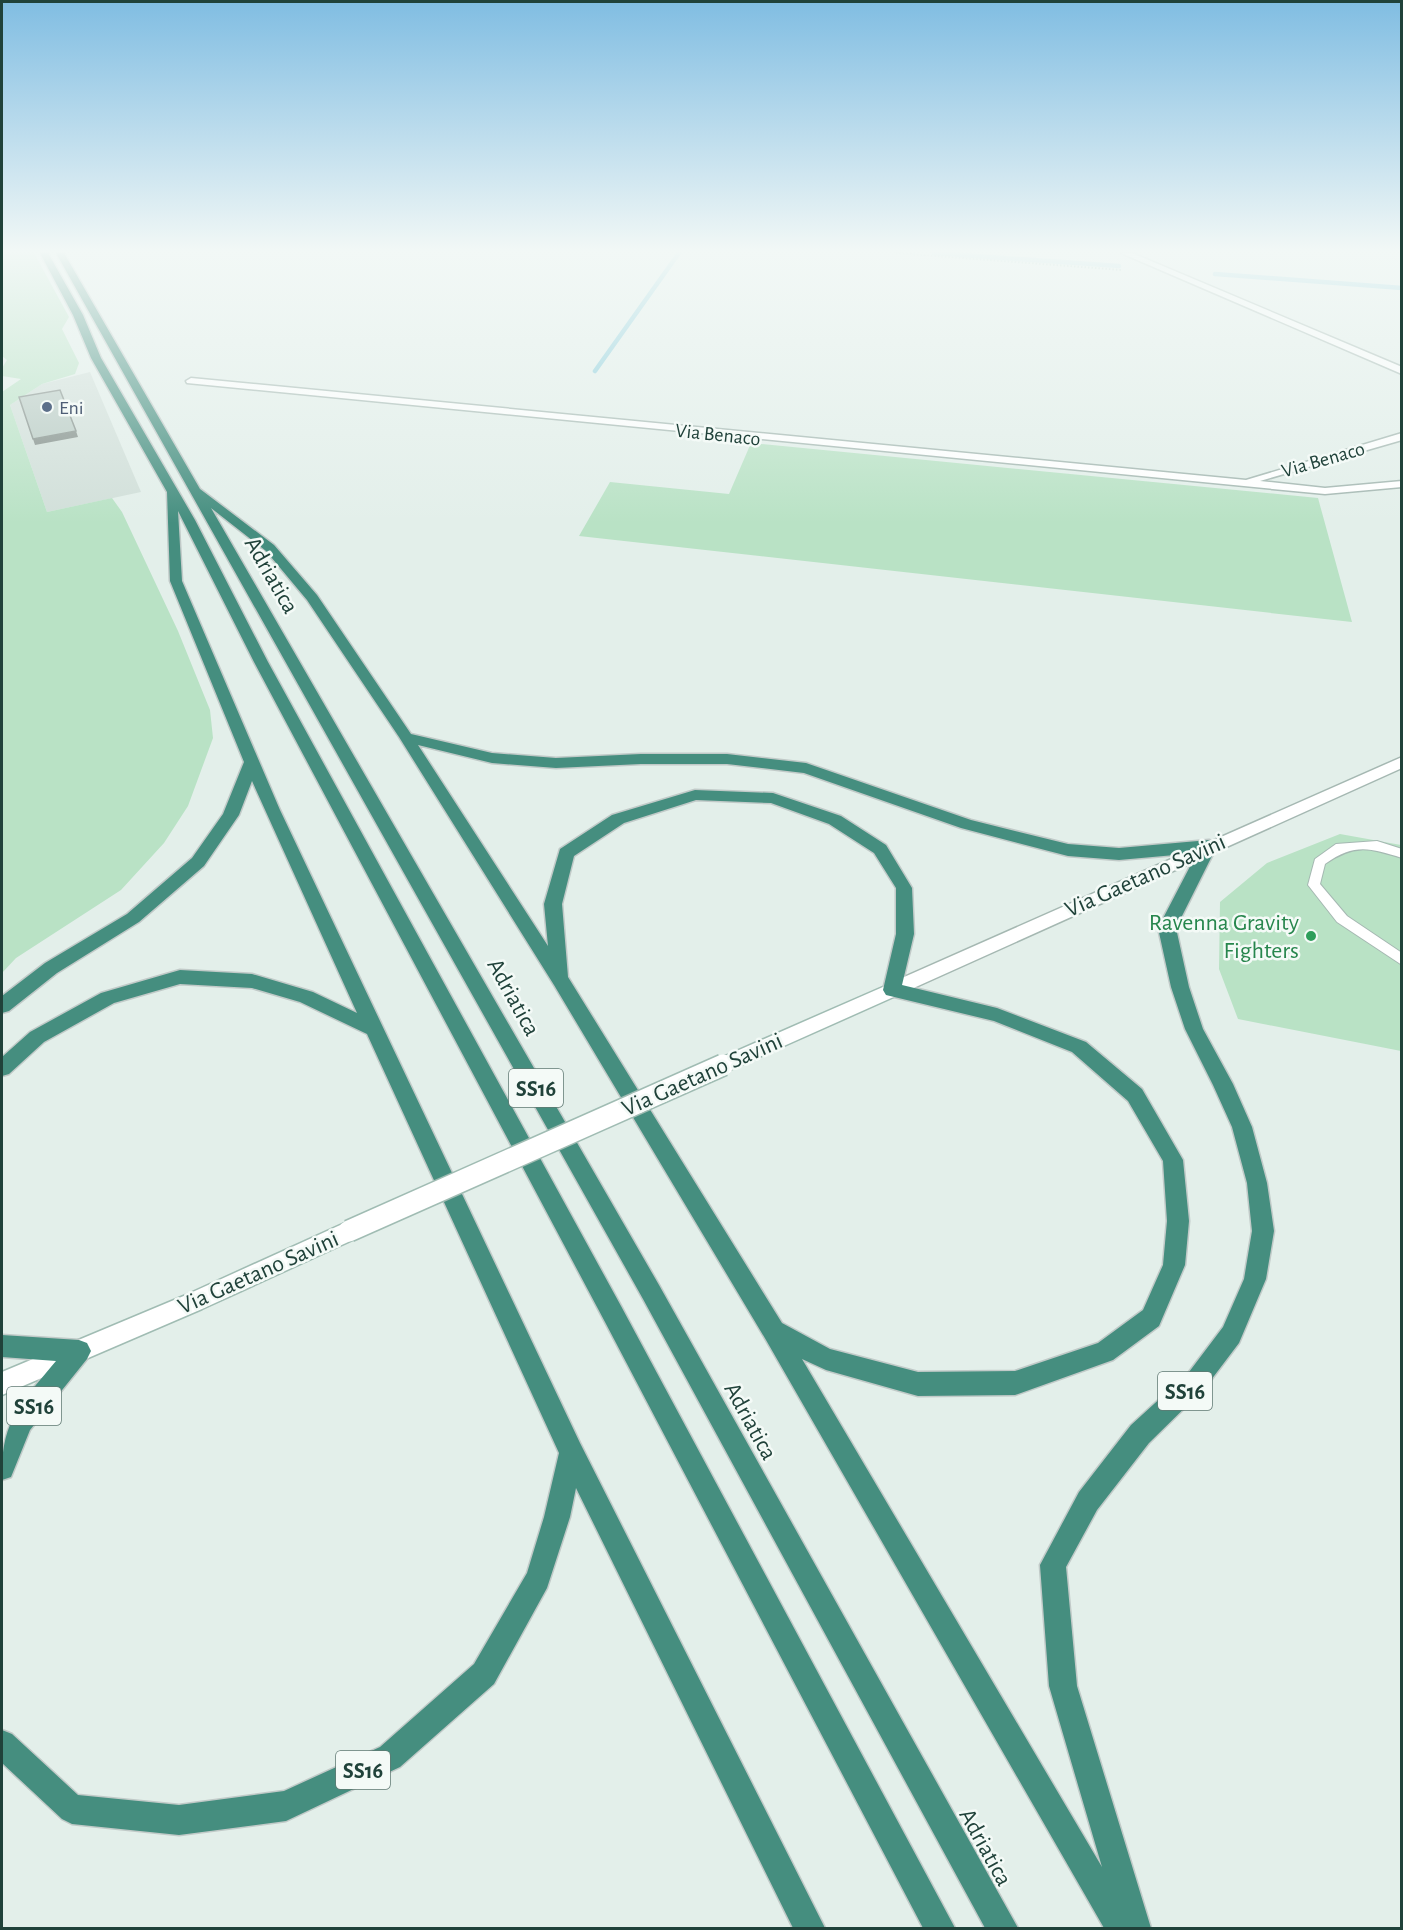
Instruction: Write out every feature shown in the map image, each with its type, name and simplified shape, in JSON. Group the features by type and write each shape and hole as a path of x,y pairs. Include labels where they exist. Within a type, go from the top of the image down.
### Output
{"highway":[{"name":"Adriatica","path":"90,343 203,548 261,663 591,1273 940,1929"},
{"name":"Adriatica","path":"110,343 523,1065 1002,1929"},
{"name":"SS16","path":"190,485 270,548 312,598 406,737 560,980 774,1332 1120,1929"},
{"name":"SS16","path":"170,489 176,581 252,761 571,1452 809,1929"},
{"path":"406,737 492,758 556,763 641,759 727,759 806,768 968,824 1068,850 1119,854 1209,846"},
{"path":"2,1006 51,968 133,918 198,862 231,815 252,761"},
{"name":"SS16","path":"560,980 553,904 566,853 618,819 695,795 773,798 835,820 880,849 904,888 905,934 892,990"},
{"name":"SS16","path":"1136,1929 1063,1686 1053,1565 1094,1492 1140,1434 1197,1380 1231,1335 1255,1279 1263,1231 1257,1183 1242,1127 1223,1084 1194,1029 1180,987 1167,928 1209,846"},
{"path":"2,1068 37,1037 108,998 180,976 252,981 306,997 374,1029"},
{"path":"774,1332 826,1359 918,1384 1015,1383 1105,1352 1151,1318 1174,1265 1178,1221 1173,1160 1135,1095 1079,1047 997,1015 892,990"},
{"path":"2,1346 79,1351"},
{"name":"SS16","path":"2,1468 21,1422 79,1351"},
{"name":"SS16","path":"2,1744 72,1809 179,1820 286,1806 390,1757 484,1674 537,1579 557,1517 571,1452"}],"street":[{"path":"1336,343 1401,371"},
{"name":"Via Benaco","path":"191,381 1325,491 1401,484"},
{"name":"Via Benaco","path":"1245,482 1401,436"},
{"name":"Via Gaetano Savini","path":"2,1384 194,1302 1401,762"}],"lane":[{"path":"1401,854 1377,845 1340,847 1319,862 1314,885 1342,919 1401,960"}],"shaded area":[{"path":"90,372 141,492 47,512 10,405 42,384"}],"green space":[{"path":"2,343 69,343 79,363 75,374 42,384 10,405 47,512 112,498 122,512 178,631 210,710 213,738 188,806 164,843 121,890 16,958 2,973 2,392 21,379 2,376 2,368 7,360 2,356"},
{"path":"751,443 1318,498 1352,622 579,536 610,482 729,494"},
{"name":"Ravenna Gravity Fighters","path":"1340,834 1401,845 1401,1051 1238,1019 1219,969 1220,902 1267,863"}],"building":[{"path":"60,390 76,431 33,439 19,397"}],"waterway":[{"path":"595,371 615,343"}],"place":[{"name":"Eni","path":"47,407"},
{"name":"Ravenna Gravity Fighters","path":"1311,936"}]}
